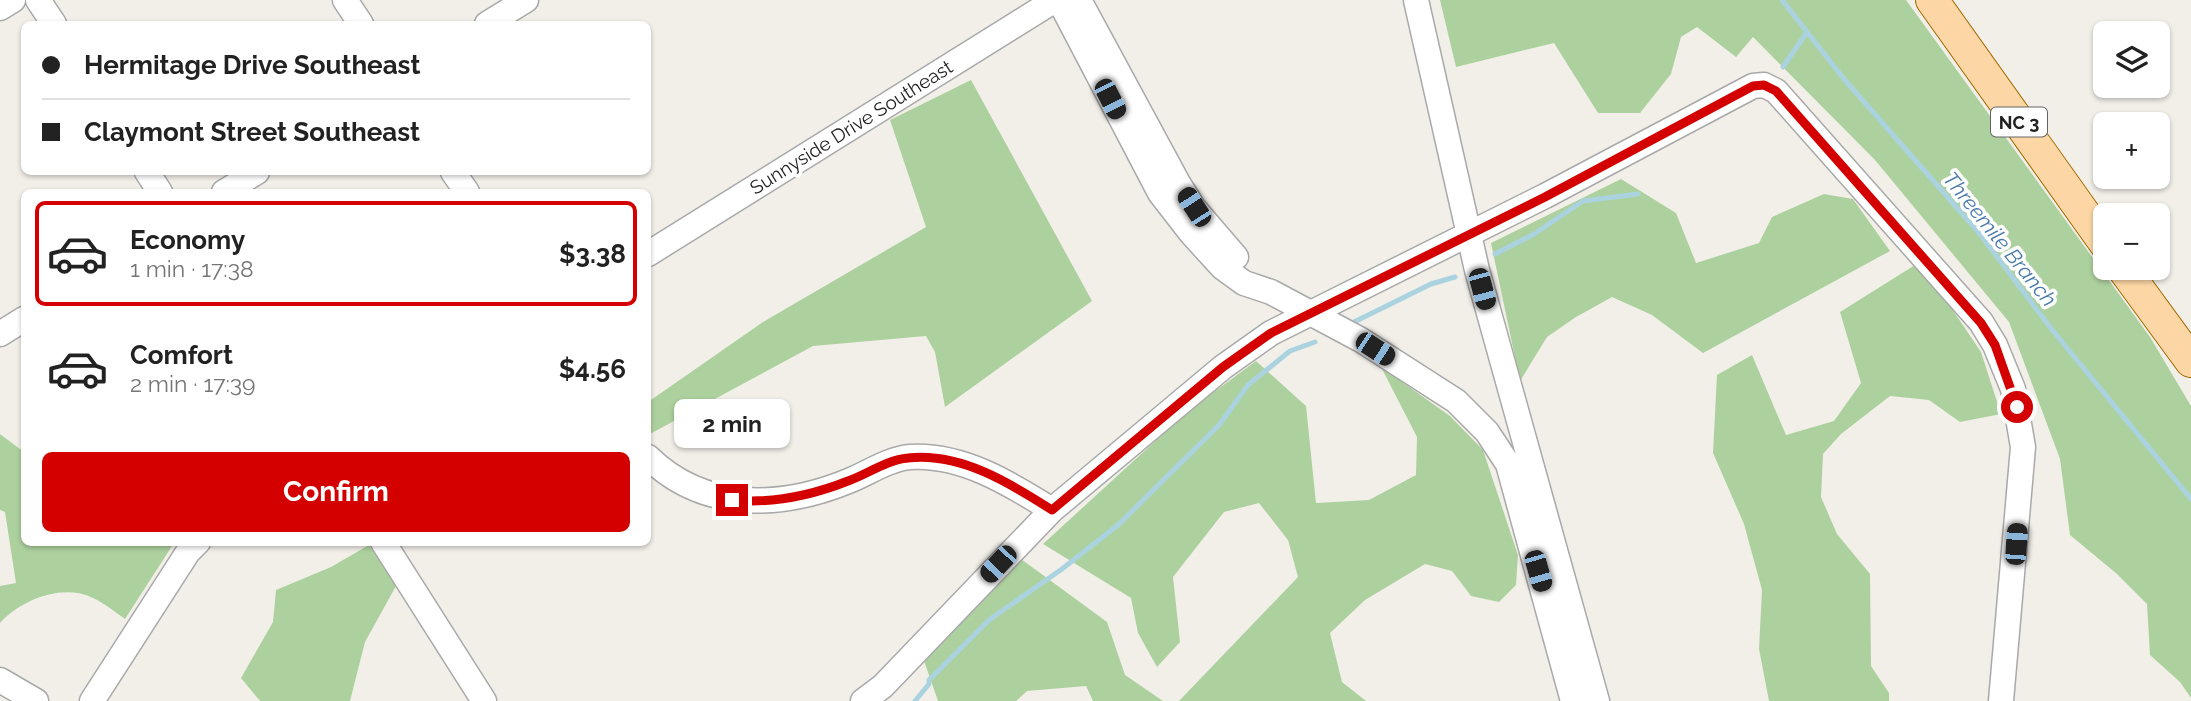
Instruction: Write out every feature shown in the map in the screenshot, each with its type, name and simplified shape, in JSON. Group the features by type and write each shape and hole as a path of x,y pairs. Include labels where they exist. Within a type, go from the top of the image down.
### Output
{"main road":[{"name":"NC 3","path":"1932,0 2093,226"},
{"path":"2132,280 2191,361"}],"street":[{"path":"0,8 13,0"},
{"path":"38,0 52,21"},
{"path":"345,0 359,21"},
{"path":"492,21 526,0"},
{"path":"1057,0 1160,193 1222,267 1244,282 1271,292 1361,340 1456,401 1487,432 1508,464 1573,701"},
{"name":"Sunnyside Drive Southeast","path":"651,252 1057,0"},
{"path":"1079,0 1194,207 1218,238 1271,292"},
{"path":"1416,0 1469,234 1597,701"},
{"path":"863,701 883,686 1052,510 1223,367 1271,333 1469,234 1753,86 1764,85 1776,91 1981,323 1995,345 2013,389 2023,447 2001,701"},
{"path":"229,189 252,175"},
{"path":"0,334 21,321"},
{"path":"651,460 673,478 708,494 752,502 799,497 848,481 893,460 941,458 978,469 1052,510"},
{"path":"92,701 194,546"},
{"path":"386,546 484,701"},
{"path":"0,680 36,701"}],"green space":[{"path":"1440,0 1906,0 2093,258 2093,280 2109,280 2150,337 2191,406 2191,698 2180,682 2150,655 2147,604 2117,574 2070,535 2060,459 2009,322 1875,160 1753,37 1736,57 1697,27 1681,37 1671,74 1640,113 1598,113 1554,43 1456,67"},
{"path":"971,80 1092,301 945,407 935,352 926,336 813,346 651,433 651,400 763,322 926,227 890,120"},
{"path":"1621,179 1676,213 1696,263 1759,243 1772,217 1824,194 1853,199 1890,251 1703,353 1652,315 1612,297 1547,337 1520,381 1491,243"},
{"path":"1915,265 1948,303 1981,352 2001,414 1960,422 1929,400 1890,396 1841,434 1823,454 1821,497 1837,534 1870,574 1871,666 1889,693 1889,701 1769,701 1759,649 1762,590 1744,524 1713,453 1717,375 1752,355 1786,435 1834,421 1861,383 1840,312"},
{"path":"1256,361 1306,406 1316,503 1369,500 1416,475 1417,437 1381,367 1450,416 1483,450 1518,555 1516,585 1499,602 1471,596 1452,571 1425,564 1365,600 1330,633 1342,682 1366,701 1179,701 1298,577 1288,540 1259,503 1224,512 1173,577 1180,642 1157,667 1138,633 1131,598 1043,544 1188,411"},
{"path":"0,434 21,450 21,546 172,546 125,619 93,598 68,592 30,601 0,623 0,586 16,583 5,512 0,510"},
{"path":"370,546 396,586 365,642 350,701 260,701 241,678 273,622 276,590 331,567"},
{"path":"1021,559 1107,622 1125,675 1163,701 1093,701 1086,686 1027,691 1016,701 938,701 923,658"}],"waterway":[{"name":"Threemile Branch","path":"1782,0 1844,79 1980,234 2053,331 2191,499"},
{"path":"1783,67 1807,32"},
{"path":"1495,254 1534,234 1583,201 1638,194"},
{"path":"1354,322 1431,284 1455,277"},
{"path":"915,701 929,684 929,680 989,620 1062,569 1118,525 1219,425 1248,385 1290,351 1315,342"}],"route":[{"path":"732,500 774,502 799,497 848,481 893,460 909,457 941,458 978,469 1052,510 1223,367 1271,333 1545,197 1753,86 1764,85 1776,91 1981,323 1995,345 2013,389 2017,407"}]}
